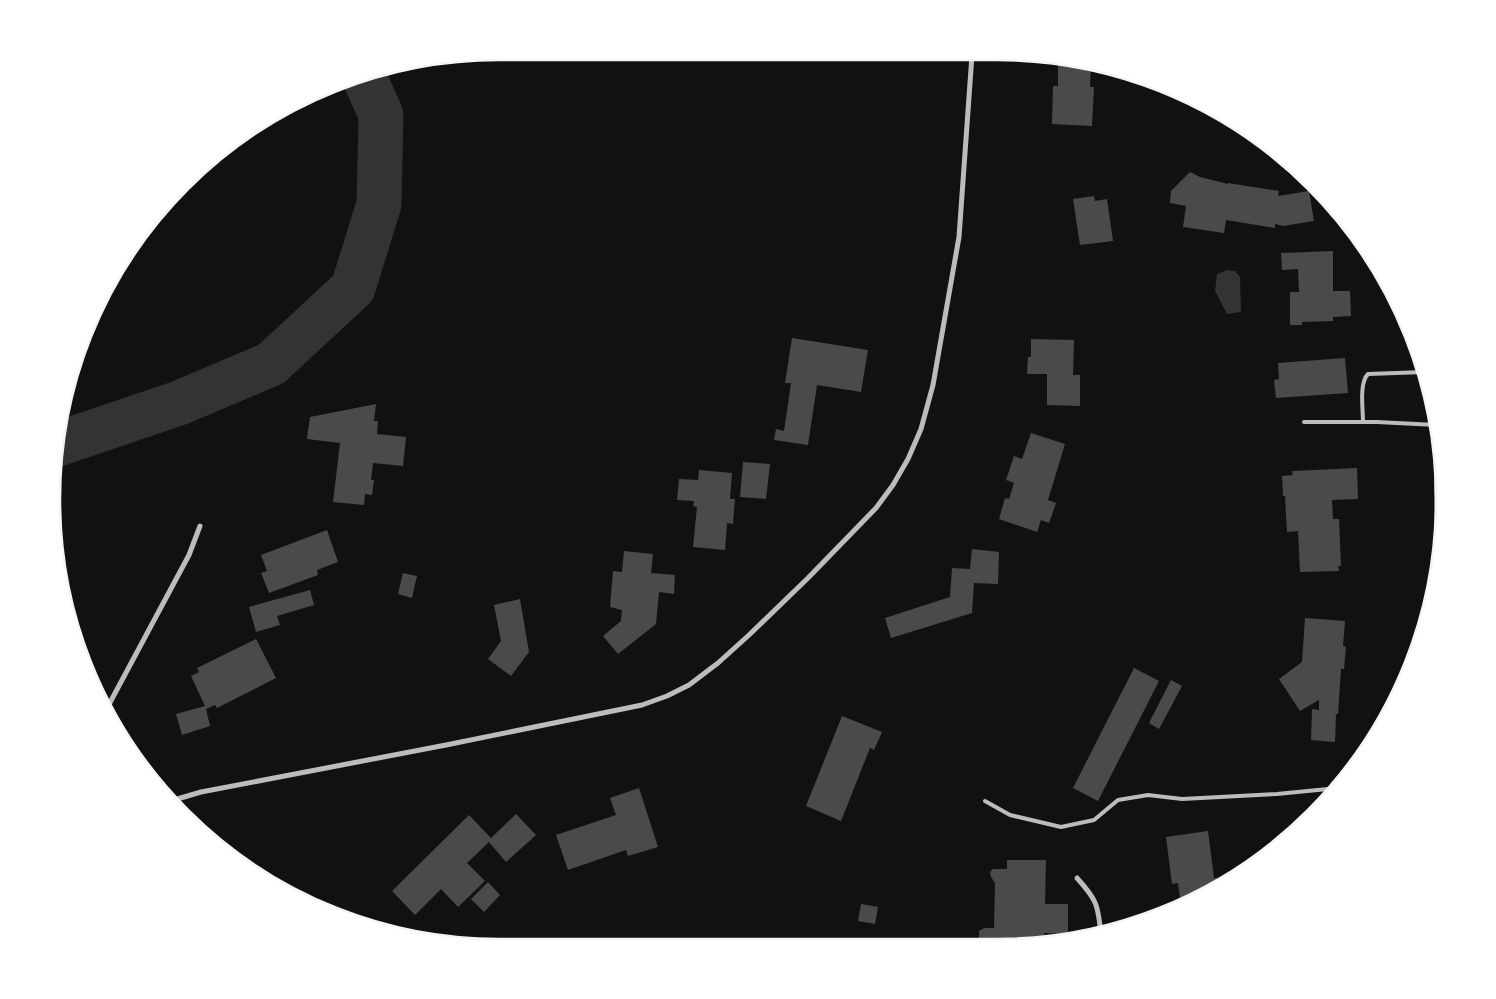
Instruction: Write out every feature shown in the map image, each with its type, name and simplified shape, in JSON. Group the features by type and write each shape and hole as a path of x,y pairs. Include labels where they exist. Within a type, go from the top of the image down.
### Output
{"street":[{"path":"178,799 220,788 642,705 667,696 689,685 718,663 749,635 876,508 908,460 921,429 933,385 959,237 972,60"},
{"path":"110,703 189,555 200,526"},
{"path":"1077,878 1095,901 1099,912 1100,926"}],"lane":[{"path":"1363,422 1363,387 1368,374 1417,372"},
{"path":"1304,422 1430,425"},
{"path":"985,801 1010,815 1061,828 1094,820 1118,800 1148,795 1182,799 1327,789"}],"shaded area":[{"path":"1227,270 1235,271 1240,277 1241,312 1227,314 1215,291 1217,274"}],"building":[{"path":"1058,65 1091,70 1090,87 1094,87 1092,126 1052,124 1053,86 1058,86"},
{"path":"1190,172 1200,177 1228,184 1279,191 1278,196 1309,191 1314,221 1283,226 1275,224 1275,228 1226,220 1224,233 1183,227 1186,206 1170,203 1171,191"},
{"path":"1094,196 1095,201 1107,199 1113,241 1080,245 1073,199"},
{"path":"1333,251 1333,291 1350,291 1351,316 1333,317 1333,321 1302,322 1302,325 1290,325 1290,292 1299,292 1298,269 1282,270 1281,253"},
{"path":"792,338 868,350 861,392 817,385 808,445 774,440 776,429 784,431 791,383 785,383"},
{"path":"1031,339 1074,340 1073,375 1080,375 1080,406 1047,405 1047,374 1027,374 1028,357 1031,357"},
{"path":"1345,358 1348,393 1276,398 1274,380 1279,379 1278,363"},
{"path":"376,404 374,421 378,421 377,434 406,437 403,466 373,463 371,480 374,480 372,495 365,494 364,505 333,502 340,443 307,439 310,417"},
{"path":"1031,433 1065,444 1048,500 1056,503 1049,523 1041,520 1037,532 999,519 1005,498 1009,499 1014,483 1006,480 1014,456 1022,459"},
{"path":"743,462 770,464 766,499 740,497"},
{"path":"1357,468 1358,499 1332,500 1333,519 1339,519 1341,566 1338,566 1339,571 1300,572 1298,531 1287,532 1282,476 1293,475 1292,471"},
{"path":"699,470 732,473 730,499 735,499 733,524 727,523 725,550 693,547 697,507 693,506 694,501 677,500 679,479 698,480"},
{"path":"327,530 338,562 317,570 318,575 269,593 261,573 267,571 261,555"},
{"path":"972,549 999,552 998,584 974,583 972,613 891,638 885,618 950,597 952,568 970,569"},
{"path":"624,551 653,554 651,573 675,575 674,594 659,592 656,624 618,654 603,636 621,621 622,610 610,607 613,571 622,572"},
{"path":"403,573 417,576 412,598 398,594"},
{"path":"310,590 314,605 277,616 280,625 256,632 249,607"},
{"path":"520,599 529,652 511,676 488,659 501,641 494,605"},
{"path":"1305,618 1345,621 1343,646 1346,647 1344,669 1341,669 1335,742 1311,740 1312,709 1319,710 1319,700 1300,711 1279,679 1302,662"},
{"path":"256,639 276,678 217,708 215,705 206,709 210,726 182,735 176,714 205,706 191,676 199,672 197,668"},
{"path":"1134,668 1159,681 1098,801 1073,788"},
{"path":"1171,680 1182,686 1159,729 1149,723"},
{"path":"842,716 882,732 874,750 870,748 841,821 806,806"},
{"path":"639,788 658,847 628,856 626,850 568,870 556,835 616,815 610,798"},
{"path":"516,814 536,835 506,862 489,842 467,863 485,881 458,907 441,889 415,915 392,891 469,815 491,838"},
{"path":"1208,831 1214,878 1221,877 1180,899 1178,883 1172,884 1166,837"},
{"path":"1007,860 1046,860 1045,904 1068,904 1068,933 1044,933 1044,936 1025,938 979,939 979,931 984,928 994,928 995,883 990,872 993,869 1007,869"},
{"path":"488,882 500,895 484,912 471,899"},
{"path":"861,904 878,907 875,924 858,921"}],"waterway":[{"path":"64,442 179,403 271,364 353,288 379,204 381,115 366,81"}]}
